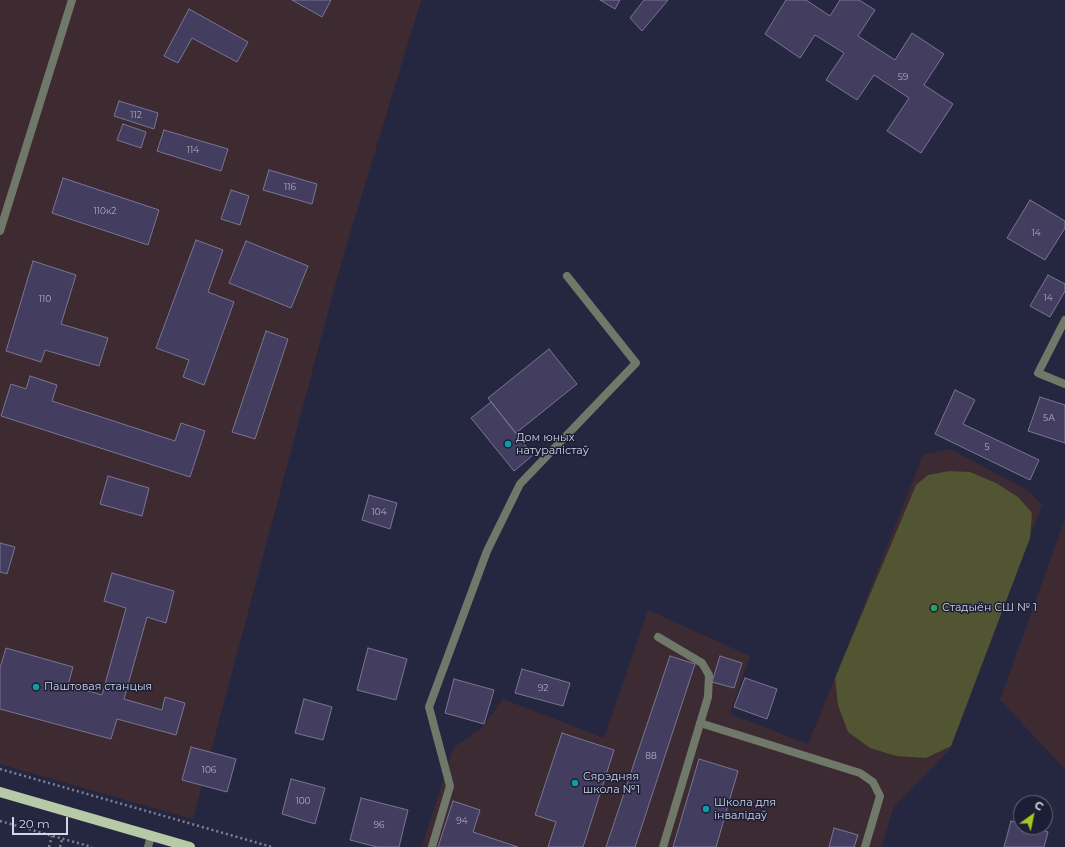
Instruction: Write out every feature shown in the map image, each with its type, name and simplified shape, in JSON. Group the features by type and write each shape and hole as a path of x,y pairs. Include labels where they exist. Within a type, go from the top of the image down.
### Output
{"main road":[{"path":"0,792 190,847"}],"street":[{"path":"0,231 72,0"},
{"path":"432,847 450,786 429,707 487,551 520,484 636,363 567,276"},
{"path":"1065,320 1038,374 1065,384"},
{"path":"658,637 702,663 709,675 708,697 663,847"},
{"path":"700,723 860,772 873,782 880,796 865,847"},
{"path":"148,847 151,836"}],"path":[{"path":"0,769 272,847"},
{"path":"0,820 92,847"},
{"path":"49,847 52,836"},
{"path":"60,847 62,839"}],"shaded area":[{"path":"0,0 421,0 340,267 193,819 0,764"},
{"path":"950,449 1029,491 1042,505 950,749 893,808 882,847 422,847 453,748 482,728 503,699 604,738 648,610 750,656 730,714 808,744 923,455"},
{"path":"1065,519 1065,769 1000,700"}],"green space":[{"name":"Стадыён СШ № 1","path":"949,471 970,472 996,483 1018,497 1032,513 1030,538 951,746 926,758 896,756 870,748 848,732 838,705 835,678 916,485 928,475"}],"building":[{"path":"292,0 331,0 322,17"},
{"path":"600,0 620,0 615,9"},
{"path":"644,0 668,0 642,31 630,18"},
{"path":"786,0 806,0 830,16 840,0 859,0 875,10 858,36 895,60 912,33 944,54 924,85 953,104 921,153 887,131 909,98 874,75 857,100 826,80 844,53 815,35 800,58 765,34"},
{"path":"189,9 248,42 237,62 192,38 178,63 164,56"},
{"path":"119,101 158,113 154,129 114,116"},
{"path":"123,124 146,132 141,148 117,140"},
{"path":"164,130 228,149 221,171 157,151"},
{"path":"269,170 317,184 312,204 263,190"},
{"path":"63,178 159,210 148,245 52,213"},
{"path":"231,190 249,196 240,225 221,219"},
{"path":"1030,200 1065,221 1065,228 1045,260 1007,238"},
{"path":"196,240 223,250 208,292 234,302 204,385 183,377 189,360 156,348"},
{"path":"246,241 308,266 291,308 229,283"},
{"path":"33,261 76,275 61,324 108,338 99,366 45,350 41,362 6,351"},
{"path":"1048,275 1065,284 1065,291 1050,317 1030,306"},
{"path":"266,331 288,339 255,439 232,432"},
{"path":"549,349 577,384 516,433 488,398"},
{"path":"30,376 57,385 52,401 175,441 181,423 205,431 190,477 1,416 11,384 26,389"},
{"path":"955,390 975,400 963,424 1039,460 1030,480 935,434"},
{"path":"1040,397 1065,405 1065,443 1028,431"},
{"name":"Дом юных натуралістаў","path":"491,402 533,455 514,471 471,418"},
{"path":"108,476 149,488 142,516 100,504"},
{"path":"369,495 397,503 390,529 362,520"},
{"path":"0,543 15,547 7,574 0,572"},
{"path":"112,573 174,591 166,623 147,617 124,699 162,710 165,697 185,703 176,735 117,719 111,739 0,709 0,668 6,648 73,667 68,685 102,695 126,608 104,601"},
{"path":"368,648 407,659 396,700 357,690"},
{"path":"670,656 695,664 635,847 606,847"},
{"path":"720,656 742,663 734,688 712,682"},
{"path":"522,669 570,683 563,706 515,693"},
{"path":"745,678 777,689 767,719 734,707"},
{"path":"454,679 494,690 484,724 445,713"},
{"path":"304,699 332,707 323,740 295,733"},
{"name":"Сярэдняя школа №1","path":"562,733 614,750 583,847 548,847 556,822 535,815"},
{"path":"191,747 236,759 227,792 182,780"},
{"name":"Школа для інвалідаў","path":"699,759 738,771 716,847 673,847"},
{"path":"291,779 325,788 315,824 282,814"},
{"path":"361,798 408,810 399,847 377,847 350,840"},
{"path":"453,801 480,810 473,832 518,847 438,847"},
{"path":"1011,821 1013,822 1013,835 1047,835 1044,847 1004,847"},
{"path":"834,828 858,835 854,847 829,847"}],"place":[{"name":"Дом юных натуралістаў","path":"508,444"},
{"name":"Стадыён СШ № 1","path":"934,608"},
{"name":"Паштовая станцыя","path":"36,687"},
{"name":"Сярэдняя школа №1","path":"575,783"},
{"name":"Школа для інвалідаў","path":"706,809"}]}
